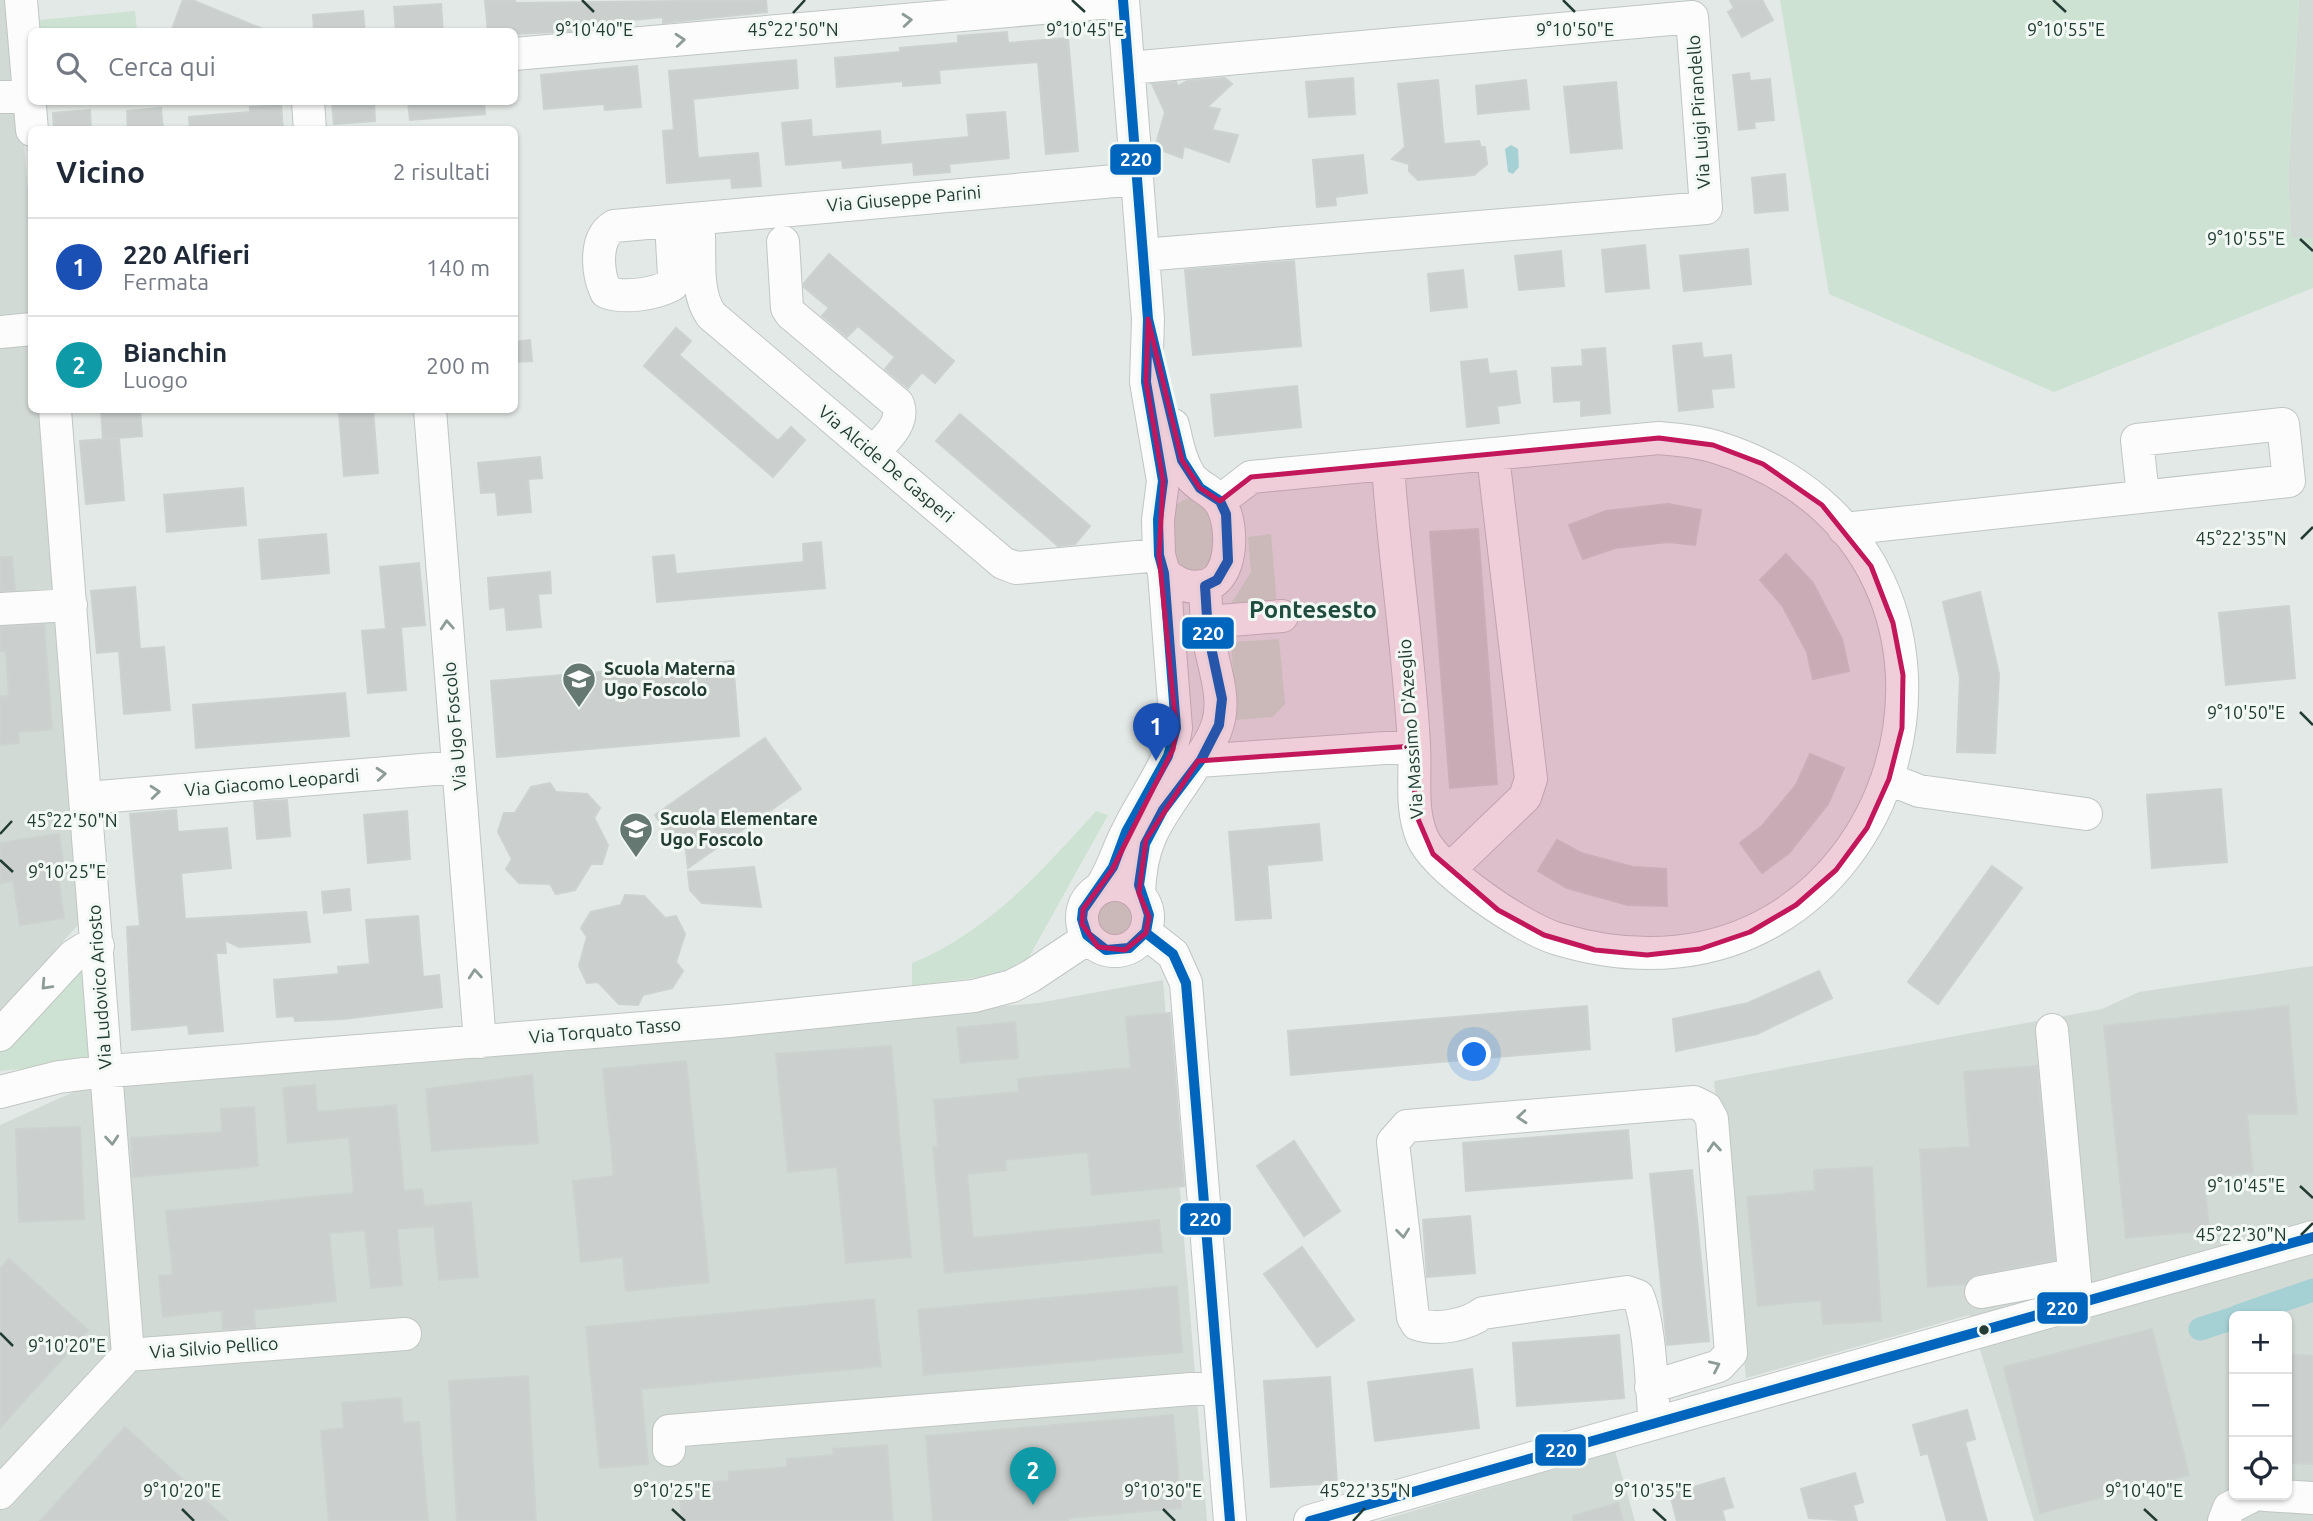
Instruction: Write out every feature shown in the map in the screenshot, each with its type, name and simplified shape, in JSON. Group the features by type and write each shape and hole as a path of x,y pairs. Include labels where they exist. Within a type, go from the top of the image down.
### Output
{"street":[{"path":"21,0 20,96 31,126"},
{"path":"518,54 1123,1 1148,319 1146,382 1151,425 1162,463 1163,499 1159,508 1161,564 1176,728 1173,749 1126,832 1112,870 1083,909 1082,924 1088,937 1098,947 1112,952 1138,944 1146,933 1149,917 1139,894 1140,864 1146,840 1213,736 1222,706 1208,630 1205,586"},
{"name":"Via Luigi Pirandello","path":"1129,68 1692,17 1706,208 1143,255"},
{"path":"308,105 310,126"},
{"name":"Via Giuseppe Parini","path":"671,222 1137,179"},
{"name":"Via Alcide De Gasperi","path":"699,236 701,294 711,315 1003,563 1016,568 1161,564"},
{"path":"783,243 787,308 791,314 898,404 900,412 896,427 873,453"},
{"path":"1148,319 1182,460 1226,514 1228,561 1217,580 1205,586 1188,587 1161,564"},
{"path":"0,332 28,329"},
{"name":"Via Ludovico Ariosto","path":"55,413 128,1355"},
{"name":"Via Ugo Foscolo","path":"430,413 480,1042"},
{"path":"1844,529 2289,481 2283,424 2137,440 2143,496"},
{"name":"Via Massimo D'Azeglio","path":"1210,494 1251,477 1388,465 1493,456 1659,438 1713,445 1763,464 1822,505 1844,529 1871,566 1894,623 1903,675 1902,728 1889,779 1867,828 1826,879 1796,905 1750,932 1700,949 1647,955 1595,950 1544,935 1498,910 1433,854 1419,829 1415,812 1414,746 1388,465"},
{"path":"1450,869 1525,797 1531,779 1493,456"},
{"path":"1163,499 1174,492 1210,494"},
{"path":"0,609 71,605"},
{"path":"1208,630 1282,616"},
{"path":"1198,761 1414,746"},
{"name":"Via Giacomo Leopardi","path":"87,798 458,767"},
{"path":"1889,779 1919,791 2086,814"},
{"path":"1101,887 1118,884 1139,894"},
{"path":"1146,933 1173,954 1186,983 1215,1374 1230,1521"},
{"name":"Via Torquato Tasso","path":"0,1092 60,1077 106,1072 899,1006 974,996 1012,986 1088,937"},
{"path":"0,1035 73,956 84,949 98,946"},
{"path":"2052,1030 2075,1289"},
{"path":"1651,1387 1719,1366 1731,1353 1712,1119 1706,1108 1694,1102 1407,1126 1400,1132 1394,1142 1413,1317 1417,1324 1426,1328 1471,1322 1483,1313 1627,1292 1638,1296 1644,1308 1651,1387 1655,1423"},
{"path":"1310,1521 1655,1423 2075,1289 2313,1237"},
{"path":"1981,1292 2075,1289"},
{"name":"Via Silvio Pellico","path":"0,1493 128,1355 405,1334"},
{"path":"669,1451 669,1431 1215,1374"},
{"path":"2292,1497 2313,1498"},
{"path":"2224,1521 2229,1508 2245,1500"}],"highlighted area":[{"path":"1148,319 1182,460 1200,488 1220,501 1251,477 1659,438 1713,445 1763,464 1822,505 1871,566 1893,623 1903,675 1902,728 1889,779 1867,828 1836,870 1796,905 1750,932 1700,949 1647,955 1595,950 1544,935 1498,910 1433,854 1415,812 1414,746 1198,761 1146,840 1139,893 1149,917 1146,933 1125,950 1098,947 1082,924 1083,909 1112,870 1173,749 1176,728 1159,555 1163,481 1146,382"}],"shaded area":[{"path":"0,0 12,0 28,193 28,413 47,413 89,913 0,1011"},
{"path":"2299,0 2313,0 2313,238 2291,238 2288,176"},
{"path":"2313,966 2313,1521 2034,1521 1969,1315 1746,1378 1714,1081 2102,1009 2139,992"},
{"path":"1163,980 1207,1521 0,1521 0,1125 78,1090 143,1080 1038,1003"},
{"path":"1615,1451 1635,1521 1379,1521"}],"green space":[{"path":"1780,0 2299,0 2288,176 2291,238 2313,238 2313,288 2054,392 1829,294"},
{"path":"135,11 137,28 40,28 39,20"},
{"path":"1194,497 1201,499 1215,522 1213,563 1194,572 1174,563 1170,522 1176,506 1183,500"},
{"path":"1271,534 1277,605 1228,608 1251,572 1248,537"},
{"path":"1279,639 1285,704 1273,717 1236,720 1231,642"},
{"path":"1096,811 1108,815 1029,957 1004,974 912,986 912,963 965,935 1012,898"},
{"path":"1114,896 1129,903 1136,918 1129,933 1114,940 1099,933 1092,918 1099,903"},
{"path":"91,966 98,1061 0,1071 0,1051 77,967"}],"water":[{"path":"1511,145 1518,149 1519,167 1513,174 1508,172 1505,149"}],"building":[{"path":"183,0 192,0 260,28 172,28"},
{"path":"485,0 515,0 515,3 766,0 767,12 663,23 663,17 570,26 571,31 518,34 518,28 488,28"},
{"path":"1730,0 1762,0 1773,20 1742,37 1728,12 1734,8"},
{"path":"441,4 443,28 396,28 394,7"},
{"path":"363,11 365,28 314,28 313,15"},
{"path":"1007,32 1008,43 1068,38 1078,151 1046,154 1038,62 939,70 940,83 903,86 903,81 837,87 835,58 900,52 900,48 958,43 958,36"},
{"path":"796,60 798,88 693,99 698,158 758,153 761,186 732,188 731,178 667,183 663,131 674,130 669,71"},
{"path":"637,66 641,107 605,110 604,104 544,109 541,75"},
{"path":"1749,73 1750,81 1770,79 1774,120 1754,122 1755,128 1739,130 1733,75"},
{"path":"1225,78 1232,84 1207,107 1220,109 1212,130 1238,135 1229,162 1184,146 1182,158 1155,148 1165,112 1152,84 1176,82 1178,86 1187,81"},
{"path":"1353,78 1355,114 1309,117 1306,82"},
{"path":"1438,80 1444,144 1479,141 1481,147 1485,147 1487,164 1474,175 1418,180 1409,171 1409,164 1392,159 1405,147 1398,84"},
{"path":"1526,80 1529,109 1478,114 1476,86"},
{"path":"1616,82 1622,148 1571,153 1564,87"},
{"path":"281,105 283,126 190,126 189,117 250,112 250,107"},
{"path":"332,105 374,105 375,121 334,124"},
{"path":"408,105 484,105 485,114 410,120"},
{"path":"161,108 163,126 128,126 127,111"},
{"path":"90,110 91,126 54,126 53,113"},
{"path":"1005,112 1009,158 949,164 950,172 914,175 913,162 843,168 842,160 786,165 782,123 811,120 812,137 880,131 881,145 969,137 967,115"},
{"path":"1363,155 1367,193 1335,197 1336,205 1317,207 1313,160"},
{"path":"1785,174 1788,210 1755,213 1752,178"},
{"path":"1645,245 1649,288 1606,292 1602,250"},
{"path":"1748,249 1751,284 1684,291 1680,256"},
{"path":"1561,251 1564,286 1519,290 1515,256"},
{"path":"829,254 954,361 935,383 922,372 908,388 885,369 895,357 858,326 847,337 822,316 829,308 804,287 804,283"},
{"path":"1294,261 1301,346 1193,355 1185,270"},
{"path":"1463,270 1467,307 1431,311 1428,274"},
{"path":"676,328 691,341 679,355 778,441 791,427 805,440 773,477 644,366"},
{"path":"530,340 532,361 518,362 518,342"},
{"path":"1701,343 1703,358 1731,355 1734,387 1711,389 1713,407 1679,411 1673,346"},
{"path":"1605,348 1610,413 1581,416 1581,400 1554,402 1552,368 1583,366 1582,350"},
{"path":"1487,359 1489,374 1516,371 1520,403 1497,406 1499,423 1467,427 1461,362"},
{"path":"1297,386 1301,427 1215,436 1211,395"},
{"path":"101,413 140,413 142,436 103,439"},
{"path":"339,413 373,413 378,473 344,476"},
{"path":"960,414 1090,526 1075,544 1058,546 936,441"},
{"path":"119,438 124,500 86,504 80,441"},
{"path":"540,457 542,478 528,479 531,512 498,515 496,492 481,493 478,463"},
{"path":"243,488 246,525 167,532 164,495"},
{"path":"1668,504 1701,510 1695,545 1668,542 1615,548 1583,559 1569,525 1606,511"},
{"path":"1478,529 1497,784 1450,788 1430,532"},
{"path":"326,534 329,573 262,579 259,540"},
{"path":"821,542 825,588 657,602 653,557 674,555 676,574 804,562 803,544"},
{"path":"1786,554 1813,583 1842,639 1849,671 1813,679 1807,652 1782,605 1760,580"},
{"path":"0,557 12,557 15,590 0,591"},
{"path":"419,563 425,625 401,627 406,690 368,693 362,631 386,629 380,567"},
{"path":"550,572 551,593 538,594 541,627 507,630 505,607 490,609 488,578"},
{"path":"135,587 140,649 164,647 170,710 124,714 119,651 97,653 91,591"},
{"path":"1980,592 1999,674 1995,753 1957,752 1960,677 1943,602"},
{"path":"2289,606 2295,678 2226,685 2219,613"},
{"path":"44,625 52,729 18,732 19,743 0,745 0,697 9,696 6,651 0,651 0,627"},
{"path":"733,661 739,736 497,757 491,681"},
{"path":"345,693 349,736 196,748 193,705"},
{"path":"765,738 801,789 688,868 685,843 678,848 655,815"},
{"path":"1810,754 1844,768 1828,804 1789,853 1762,873 1740,843 1762,826 1796,785"},
{"path":"550,783 556,792 587,794 600,808 594,818 608,845 602,864 591,864 575,890 556,894 550,884 519,883 506,869 512,859 498,832 504,813 515,813 531,787"},
{"path":"2221,789 2227,862 2152,868 2147,795"},
{"path":"287,800 290,836 257,839 254,802"},
{"path":"176,810 178,832 227,828 231,868 181,873 185,919 306,912 310,942 239,947 225,940 226,953 216,953 223,1031 189,1034 188,1025 132,1030 127,927 140,926 130,814"},
{"path":"407,811 410,859 368,863 364,815"},
{"path":"1319,824 1322,860 1267,865 1271,918 1236,920 1229,832"},
{"path":"59,834 65,875 58,876 64,918 20,925 13,881 0,883 0,843"},
{"path":"1557,840 1581,853 1633,867 1666,869 1667,906 1628,905 1567,888 1538,871"},
{"path":"1992,866 2022,888 1938,1004 1908,982"},
{"path":"754,867 761,907 702,903 690,890 688,872"},
{"path":"349,889 351,910 324,913 322,892"},
{"path":"625,895 644,896 665,918 676,916 685,934 676,962 683,971 672,988 643,995 638,1005 619,1004 598,982 587,983 579,966 587,937 581,928 591,912 621,905"},
{"path":"418,916 423,977 439,975 442,1007 343,1019 295,1021 294,1016 277,1017 274,980 339,974 338,967 370,964 366,920"},
{"path":"1819,971 1832,998 1757,1034 1676,1051 1673,1019 1748,1003"},
{"path":"1587,1006 1590,1049 1291,1075 1288,1031"},
{"path":"2288,1006 2297,1114 2247,1114 2253,1172 2204,1178 2209,1230 2126,1238 2104,1026"},
{"path":"1170,1013 1184,1186 1092,1195 1088,1152 1005,1160 1006,1170 967,1174 973,1238 1159,1220 1162,1252 945,1273 933,1147 938,1146 934,1100 1019,1092 1018,1079 1131,1068 1126,1017"},
{"path":"1015,1022 1018,1058 961,1063 957,1028"},
{"path":"891,1046 911,1257 846,1263 837,1167 788,1172 776,1054"},
{"path":"686,1061 709,1282 626,1291 623,1257 581,1262 573,1181 614,1176 603,1069"},
{"path":"2037,1066 2055,1260 1978,1274 1965,1284 1928,1287 1920,1150 1970,1147 1964,1072"},
{"path":"532,1075 538,1143 432,1151 426,1089"},
{"path":"315,1085 317,1112 396,1105 404,1191 422,1189 424,1206 471,1202 478,1277 439,1280 434,1226 397,1229 402,1285 371,1288 365,1230 329,1233 336,1301 254,1310 255,1327 223,1329 222,1310 163,1317 159,1276 173,1275 166,1211 354,1193 349,1137 288,1143 283,1088"},
{"path":"254,1107 258,1166 133,1177 131,1138 222,1132 221,1109"},
{"path":"80,1127 84,1219 19,1222 16,1129"},
{"path":"1628,1130 1632,1178 1466,1191 1463,1143"},
{"path":"1294,1141 1340,1211 1304,1236 1257,1166"},
{"path":"1872,1167 1881,1321 1823,1324 1821,1300 1758,1306 1747,1197 1815,1191 1814,1170"},
{"path":"1692,1170 1709,1341 1667,1345 1650,1174"},
{"path":"1470,1216 1475,1273 1427,1277 1423,1220"},
{"path":"1302,1247 1354,1320 1317,1347 1264,1274"},
{"path":"9,1259 88,1330 0,1428 0,1269"},
{"path":"1177,1286 1182,1352 924,1375 918,1310"},
{"path":"874,1299 881,1366 641,1389 648,1464 600,1468 586,1327"},
{"path":"2152,1329 2189,1475 2040,1513 2004,1367"},
{"path":"1619,1335 1624,1398 1517,1406 1513,1343"},
{"path":"2292,1354 2313,1356 2313,1464 2292,1463"},
{"path":"1472,1369 1479,1428 1375,1441 1368,1382"},
{"path":"528,1376 536,1521 457,1521 449,1381"},
{"path":"1330,1377 1337,1483 1271,1487 1264,1381"},
{"path":"401,1398 403,1423 419,1422 428,1521 329,1521 321,1431 344,1428 342,1403"},
{"path":"1967,1410 1975,1439 1965,1442 1987,1521 1947,1521 1928,1453 1921,1455 1913,1425"},
{"path":"1173,1415 1181,1508 1068,1518 1068,1521 933,1521 926,1436"},
{"path":"125,1427 228,1521 40,1521"},
{"path":"887,1445 893,1521 682,1521 679,1485 729,1481 729,1472 787,1467 787,1459 834,1455 833,1449"},
{"path":"1855,1473 1863,1502 1853,1505 1857,1521 1809,1518 1801,1489"},
{"path":"1724,1478 1733,1507 1722,1510 1725,1521 1677,1521 1670,1494"},
{"path":"1618,1503 1623,1521 1574,1521 1573,1516"}],"waterway":[{"path":"2252,1311 2313,1290"},
{"path":"2200,1329 2229,1320"}],"transit line":[{"name":"220","path":"1123,0 1148,319"},
{"name":"220","path":"1148,319 1182,460 1200,488 1220,501 1226,514 1228,561 1217,580 1205,586 1208,633 1222,699 1219,725 1201,760 1163,810 1145,844 1139,885 1149,915 1146,932 1129,948 1106,950 1087,935 1082,919 1083,910 1113,867 1126,832 1168,756 1176,728 1164,573 1159,555 1158,520 1163,481 1146,382 1148,319"},
{"name":"220","path":"1146,933 1173,954 1186,983 1230,1521"},
{"name":"220","path":"1310,1521 2313,1237"}],"place":[{"name":"Scuola Materna Ugo Foscolo","path":"579,709"},
{"name":"220 Alfieri","path":"1156,761"},
{"name":"Scuola Elementare Ugo Foscolo","path":"636,859"},
{"name":"Bianchin","path":"1033,1505"}],"district":[{"name":"Pontesesto","path":"1313,610"}]}
